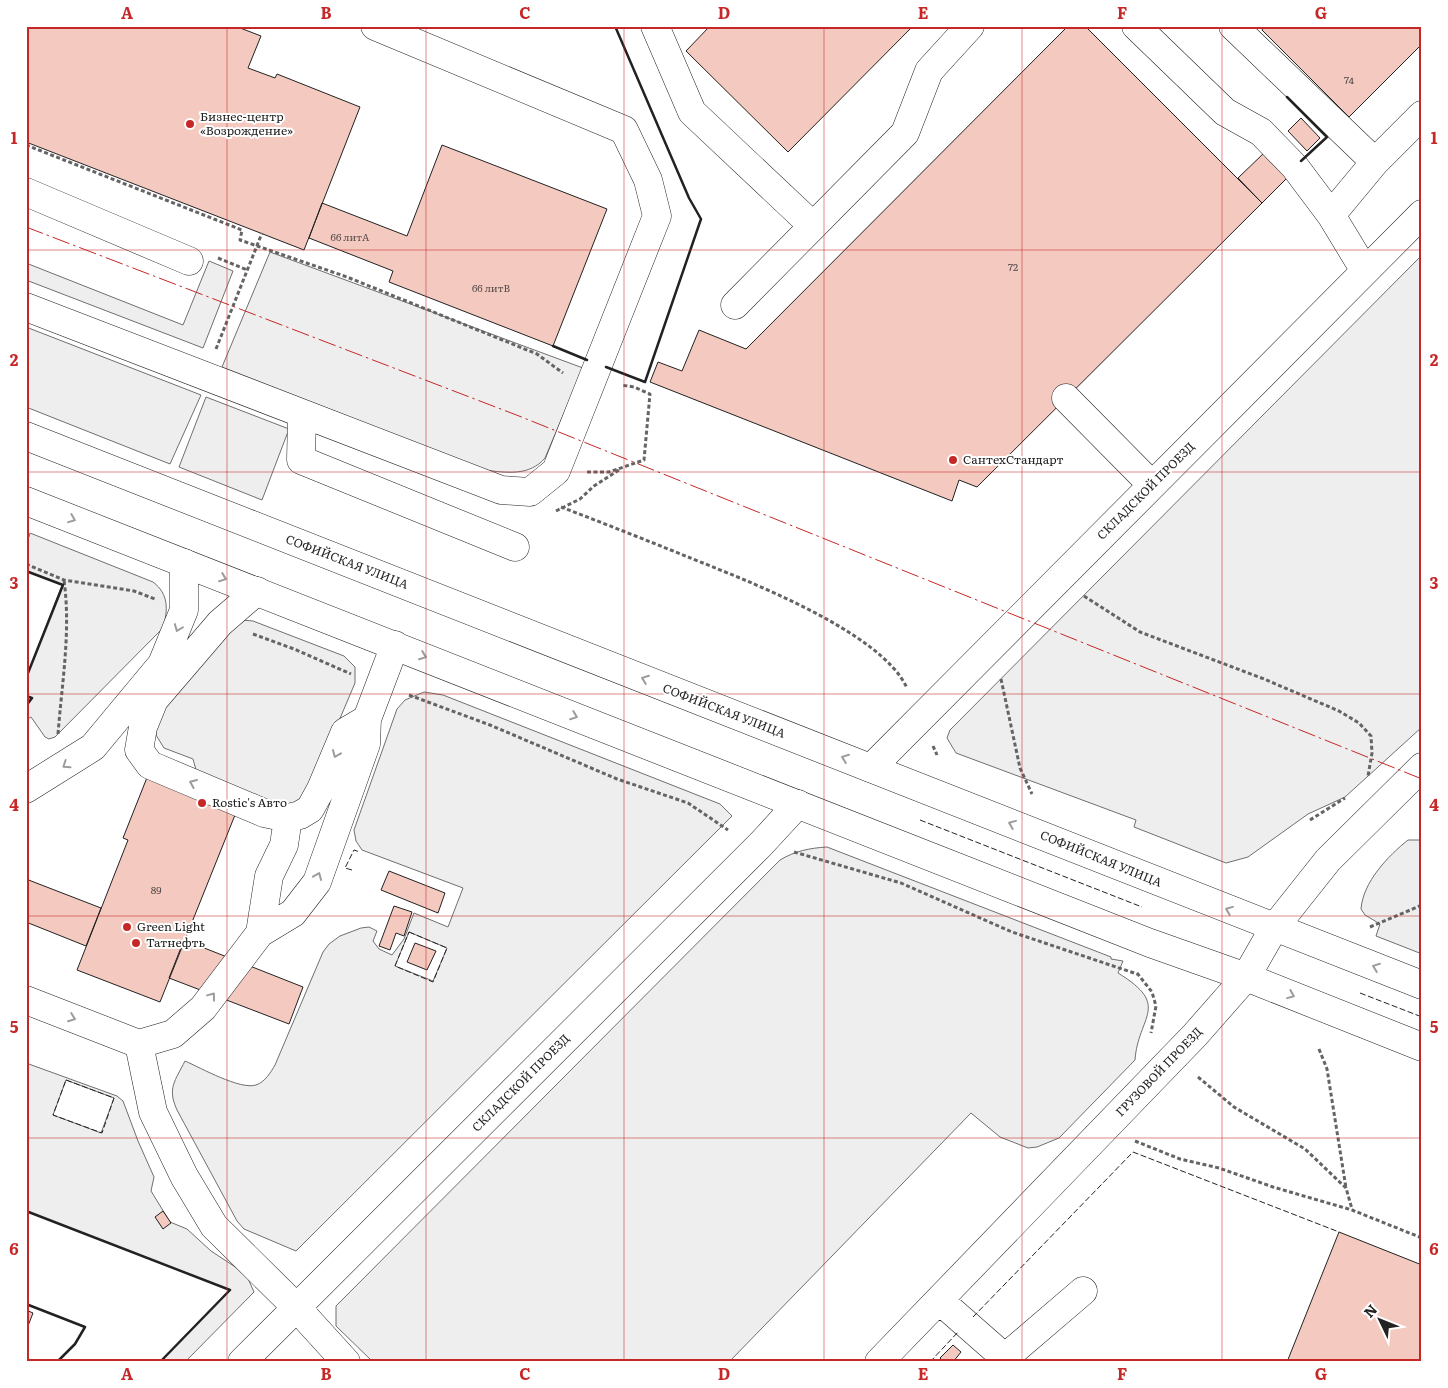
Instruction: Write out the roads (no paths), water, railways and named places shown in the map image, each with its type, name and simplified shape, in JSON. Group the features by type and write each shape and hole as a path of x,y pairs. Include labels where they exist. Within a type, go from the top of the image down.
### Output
{"main road":[{"path":"655,26 692,112 813,226"},
{"path":"735,305 905,133 929,71 970,26"},
{"path":"1136,26 1225,112 1261,132 1295,167 1332,215 1365,271"},
{"path":"1233,26 1375,162"},
{"path":"26,307 204,378 501,490 530,492 556,471 658,216 648,180 624,130 384,28"},
{"path":"1332,215 1375,162 1422,115"},
{"path":"26,192 189,261"},
{"name":"СКЛАДСКОЙ ПРОЕЗД","path":"871,768 1422,214"},
{"path":"1066,398 1152,485"},
{"path":"302,415 301,460 515,547"},
{"name":"СОФИЙСКАЯ УЛИЦА","path":"26,436 1422,985"},
{"path":"26,501 1150,943 1246,977 1422,1047"},
{"path":"26,789 61,769 93,747 162,664 184,610 184,563"},
{"path":"257,591 220,623 154,700 143,727 139,750 150,765 264,813 288,818 300,815 310,809 321,789 345,732 367,719"},
{"path":"26,1000 139,1044 173,1034 203,1008 260,933 292,913 316,882 366,744 367,719 395,645"},
{"path":"93,747 139,750"},
{"name":"ГРУЗОВОЙ ПРОЕЗД","path":"879,1362 1168,1063 1246,977 1274,928 1328,860 1422,767"},
{"name":"СКЛАДСКОЙ ПРОЕЗД","path":"242,1362 762,844 798,804"},
{"path":"260,933 269,876 284,845 288,818"},
{"path":"139,1044 153,1112 184,1176 214,1226 296,1307 346,1362"},
{"path":"939,1300 1002,1359 1083,1290"}],"place":[{"name":"Бизнес-центр «Возрождение»","path":"190,124"},
{"name":"СантехСтандарт","path":"953,460"},
{"name":"Rostic's Авто","path":"202,803"},
{"name":"Green Light","path":"127,927"},
{"name":"Татнефть","path":"136,943"}]}
